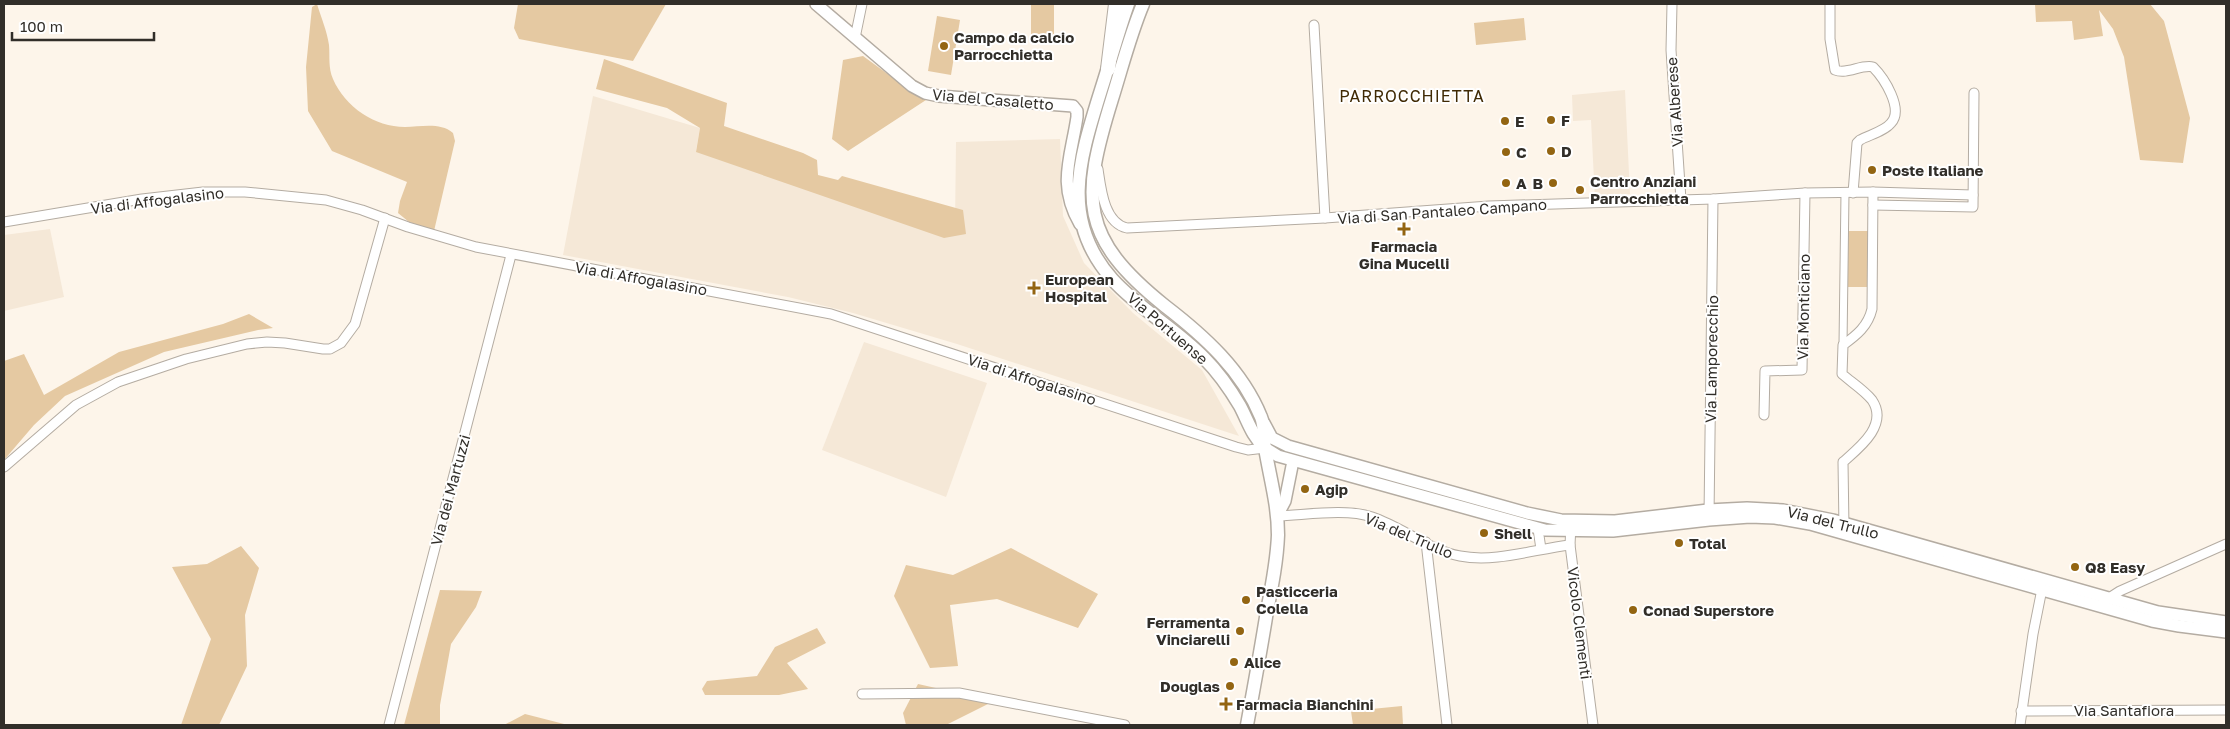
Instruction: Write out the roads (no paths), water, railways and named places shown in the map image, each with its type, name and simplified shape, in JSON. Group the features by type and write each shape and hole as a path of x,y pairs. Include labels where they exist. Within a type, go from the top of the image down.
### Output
{"main road":[{"path":"1108,70 1116,4"},
{"name":"Via Portuense","path":"1128,4 1088,134 1080,168 1078,204 1084,230 1098,259 1115,282 1196,349 1217,372 1239,406 1254,436 1265,448"},
{"name":"Via Portuense","path":"1143,4 1096,151 1092,177 1093,203 1099,229 1112,254 1134,280 1194,330 1224,358 1242,381 1262,419 1277,516 1276,558 1247,725"}],"street":[{"name":"Via del Casaletto","path":"816,4 912,86 925,93 948,98 1073,106 1077,111 1077,117 1067,166 1067,186 1073,211 1084,230"},
{"path":"854,38 862,4"},
{"name":"Via Alberese","path":"1672,4 1670,44 1681,200"},
{"path":"1830,4 1830,39 1835,70 1840,72 1868,66 1873,67 1895,101 1896,108 1896,115 1890,125 1857,143 1849,193 1842,374 1871,399 1876,421 1868,438 1843,462 1844,528"},
{"path":"1314,25 1325,218"},
{"path":"1873,205 1972,207 1974,195 1974,93"},
{"name":"Via di San Pantaleo Campano","path":"1096,151 1101,186 1108,208 1113,220 1124,227 1325,218 1488,206 1713,199 1804,194 1873,192 1974,195"},
{"name":"Via di Affogalasino","path":"4,222 142,199 222,192 316,199 350,206 436,236 511,255 831,314 1236,447 1248,450 1265,448"},
{"path":"1843,345 1858,335 1867,324 1872,309 1873,192"},
{"name":"Via Monticiano","path":"1764,415 1765,371 1802,370 1804,194"},
{"name":"Via Lamporecchio","path":"1708,515 1713,199"},
{"path":"4,467 76,405 118,382 186,359 247,344 276,342 323,349 341,344 349,335 357,317 385,218"},
{"name":"Via dei Martuzzi","path":"390,725 511,255"},
{"name":"Via del Trullo","path":"1262,419 1272,438 1288,446 1571,526 1613,531 1708,515 1776,518 1844,528 1971,565 2097,606 2226,632"},
{"name":"Via del Trullo","path":"1265,448 1288,446"},
{"name":"Via del Trullo","path":"1265,448 1278,456 1294,461 1538,529 1571,526"},
{"name":"Via Portuense","path":"1277,516 1285,500 1294,461"},
{"path":"1445,504 1449,492"},
{"name":"Via del Trullo","path":"1277,516 1361,513 1378,519 1452,554 1472,557 1498,556 1570,545"},
{"name":"Vicolo Clementi","path":"1571,526 1570,545 1593,725"},
{"path":"1538,529 1541,549"},
{"path":"1426,542 1447,725"},
{"path":"2097,606 2109,598 2226,544"},
{"name":"Via del Trullo","path":"1971,565 2109,598 2179,622 2226,622"},
{"path":"2020,725 2042,589"},
{"path":"862,694 958,693 1125,725"},
{"name":"Via Santafiora","path":"2021,711 2226,710"},
{"path":"1084,725 1089,717"}],"place":[{"name":"Campo da calcio Parrocchietta","path":"944,46"},
{"name":"F","path":"1551,120"},
{"name":"E","path":"1505,121"},
{"name":"D","path":"1551,151"},
{"name":"C","path":"1506,152"},
{"name":"Poste Italiane","path":"1872,170"},
{"name":"A","path":"1506,183"},
{"name":"B","path":"1553,183"},
{"name":"Centro Anziani Parrocchietta","path":"1580,190"},
{"name":"Farmacia Gina Mucelli","path":"1404,229"},
{"name":"European Hospital","path":"1034,288"},
{"name":"Agip","path":"1305,489"},
{"name":"Shell","path":"1484,533"},
{"name":"Total","path":"1679,543"},
{"name":"Q8 Easy","path":"2075,567"},
{"name":"Pasticceria Colella","path":"1246,600"},
{"name":"Conad Superstore","path":"1633,610"},
{"name":"Ferramenta Vinciarelli","path":"1240,631"},
{"name":"Alice","path":"1234,662"},
{"name":"Douglas","path":"1230,686"},
{"name":"Farmacia Bianchini","path":"1226,704"}],"district":[{"name":"PARROCCHIETTA","path":"1412,96"}]}
